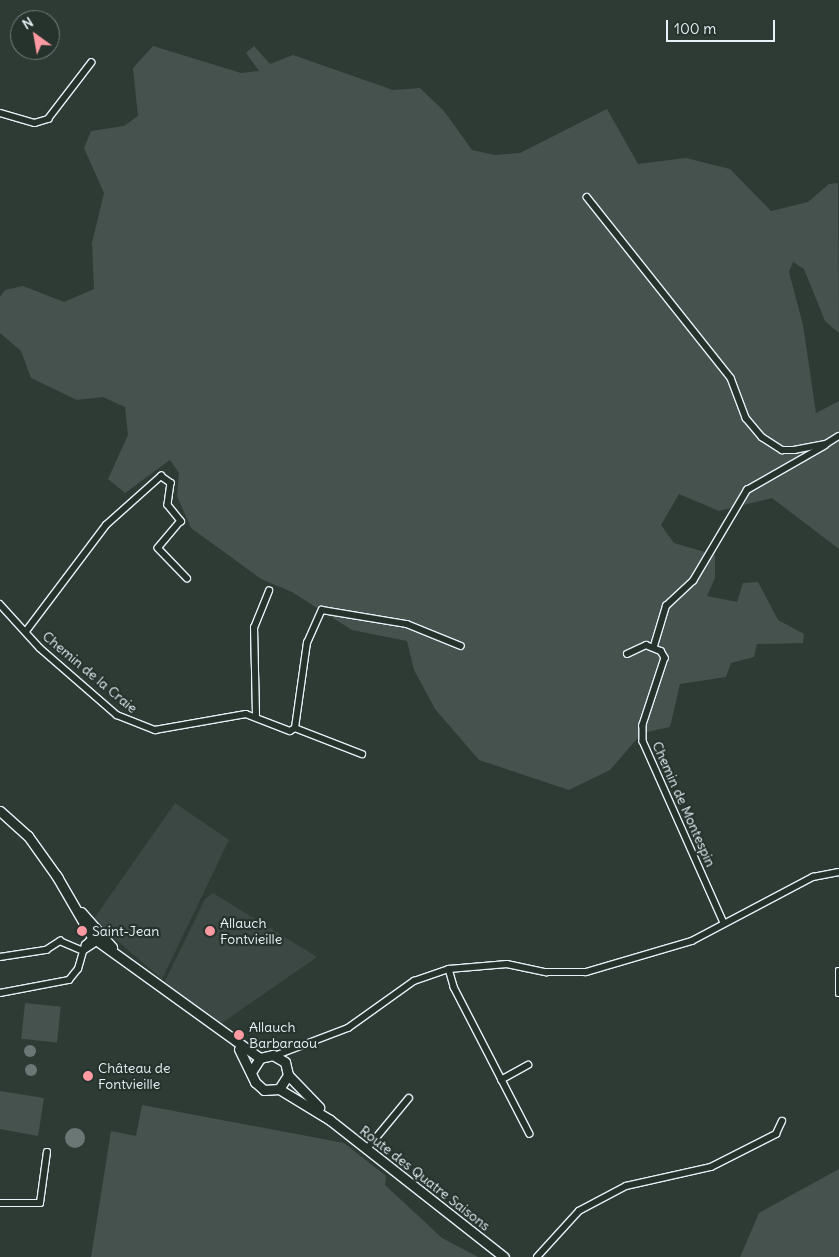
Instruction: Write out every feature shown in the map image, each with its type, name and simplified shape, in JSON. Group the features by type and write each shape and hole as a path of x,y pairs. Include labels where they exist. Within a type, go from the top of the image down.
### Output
{"main road":[{"name":"Route des Quatre Saisons","path":"0,811 28,836 97,937 233,1041 260,1058"},
{"name":"Route des Quatre Saisons","path":"233,1041 252,1071 259,1087 279,1089 330,1120 504,1257"},
{"name":"Route des Quatre Saisons","path":"276,1055 330,1120"},
{"path":"252,1071 260,1058 276,1055"},
{"path":"279,1089 288,1071"}],"street":[{"path":"0,113 35,123 48,119 91,63"},
{"path":"587,197 662,288 731,378 746,418 762,437 782,450 826,444"},
{"path":"627,654 654,646 666,606 693,581 747,490 813,456 826,444 839,436"},
{"path":"27,630 106,525 162,476 171,484 168,505 181,521 158,548 187,578"},
{"path":"256,715 254,628 269,591"},
{"name":"Chemin de la Craie","path":"0,604 27,630 40,648 130,723 168,729 226,716 256,715 290,731 295,728"},
{"path":"362,754 295,728 307,642 322,610 407,624 461,646"},
{"name":"Chemin de Montespin","path":"654,646 665,658 643,725 643,741 724,923"},
{"path":"276,1055 348,1028 407,985 449,969 507,964 546,972 586,972 692,941 812,877 839,872"},
{"path":"0,993 69,980 83,951 97,937"},
{"path":"0,957 46,950 60,941 83,951"},
{"path":"449,969 501,1080 530,1134"},
{"path":"839,971 839,993"},
{"path":"288,1071 293,1050"},
{"path":"501,1080 528,1065"},
{"path":"366,1150 409,1098"},
{"path":"536,1257 579,1211 626,1186 711,1167 776,1134 782,1121"},
{"path":"0,1203 40,1203 47,1152"}],"shaded area":[{"path":"153,46 241,73 259,71 246,53 254,46 270,64 293,55 393,90 420,88 444,111 472,150 495,155 520,153 607,109 638,164 686,158 730,169 771,211 808,202 829,184 838,183 839,333 825,321 804,269 793,262 789,272 803,325 816,413 839,401 839,549 772,498 719,511 679,494 661,525 674,543 715,555 715,578 707,596 737,602 743,583 758,582 778,620 804,634 803,643 757,644 754,657 731,663 726,677 680,684 670,727 642,733 610,770 569,790 479,760 435,709 414,670 407,641 352,630 292,592 261,579 191,528 177,496 179,473 170,460 125,493 108,479 128,435 125,407 103,397 77,400 31,378 21,351 0,333 0,297 5,290 23,286 64,302 94,289 92,243 104,193 84,148 91,131 124,126 138,116 133,68"},
{"path":"175,803 229,840 162,979 93,920"},
{"path":"213,893 317,957 219,1025 164,983 205,899"},
{"path":"25,1003 61,1007 57,1043 21,1039"},
{"path":"28,1045 32,1045 36,1051 32,1057 28,1057 24,1053 24,1049"},
{"path":"29,1064 33,1064 37,1070 33,1076 29,1076 25,1072 25,1068"},
{"path":"0,1091 44,1098 38,1136 0,1129"},
{"path":"142,1105 344,1143 386,1176 385,1185 442,1238 478,1257 91,1257 111,1131 136,1136"},
{"path":"75,1128 82,1131 85,1138 82,1145 75,1148 68,1145 65,1138 68,1131"},
{"path":"839,1169 839,1257 740,1257 759,1213"}],"place":[{"name":"Saint-Jean","path":"82,931"},
{"name":"Allauch Fontvieille","path":"210,931"},
{"name":"Allauch Barbaraou","path":"239,1035"},
{"name":"Château de Fontvieille","path":"88,1076"}]}
